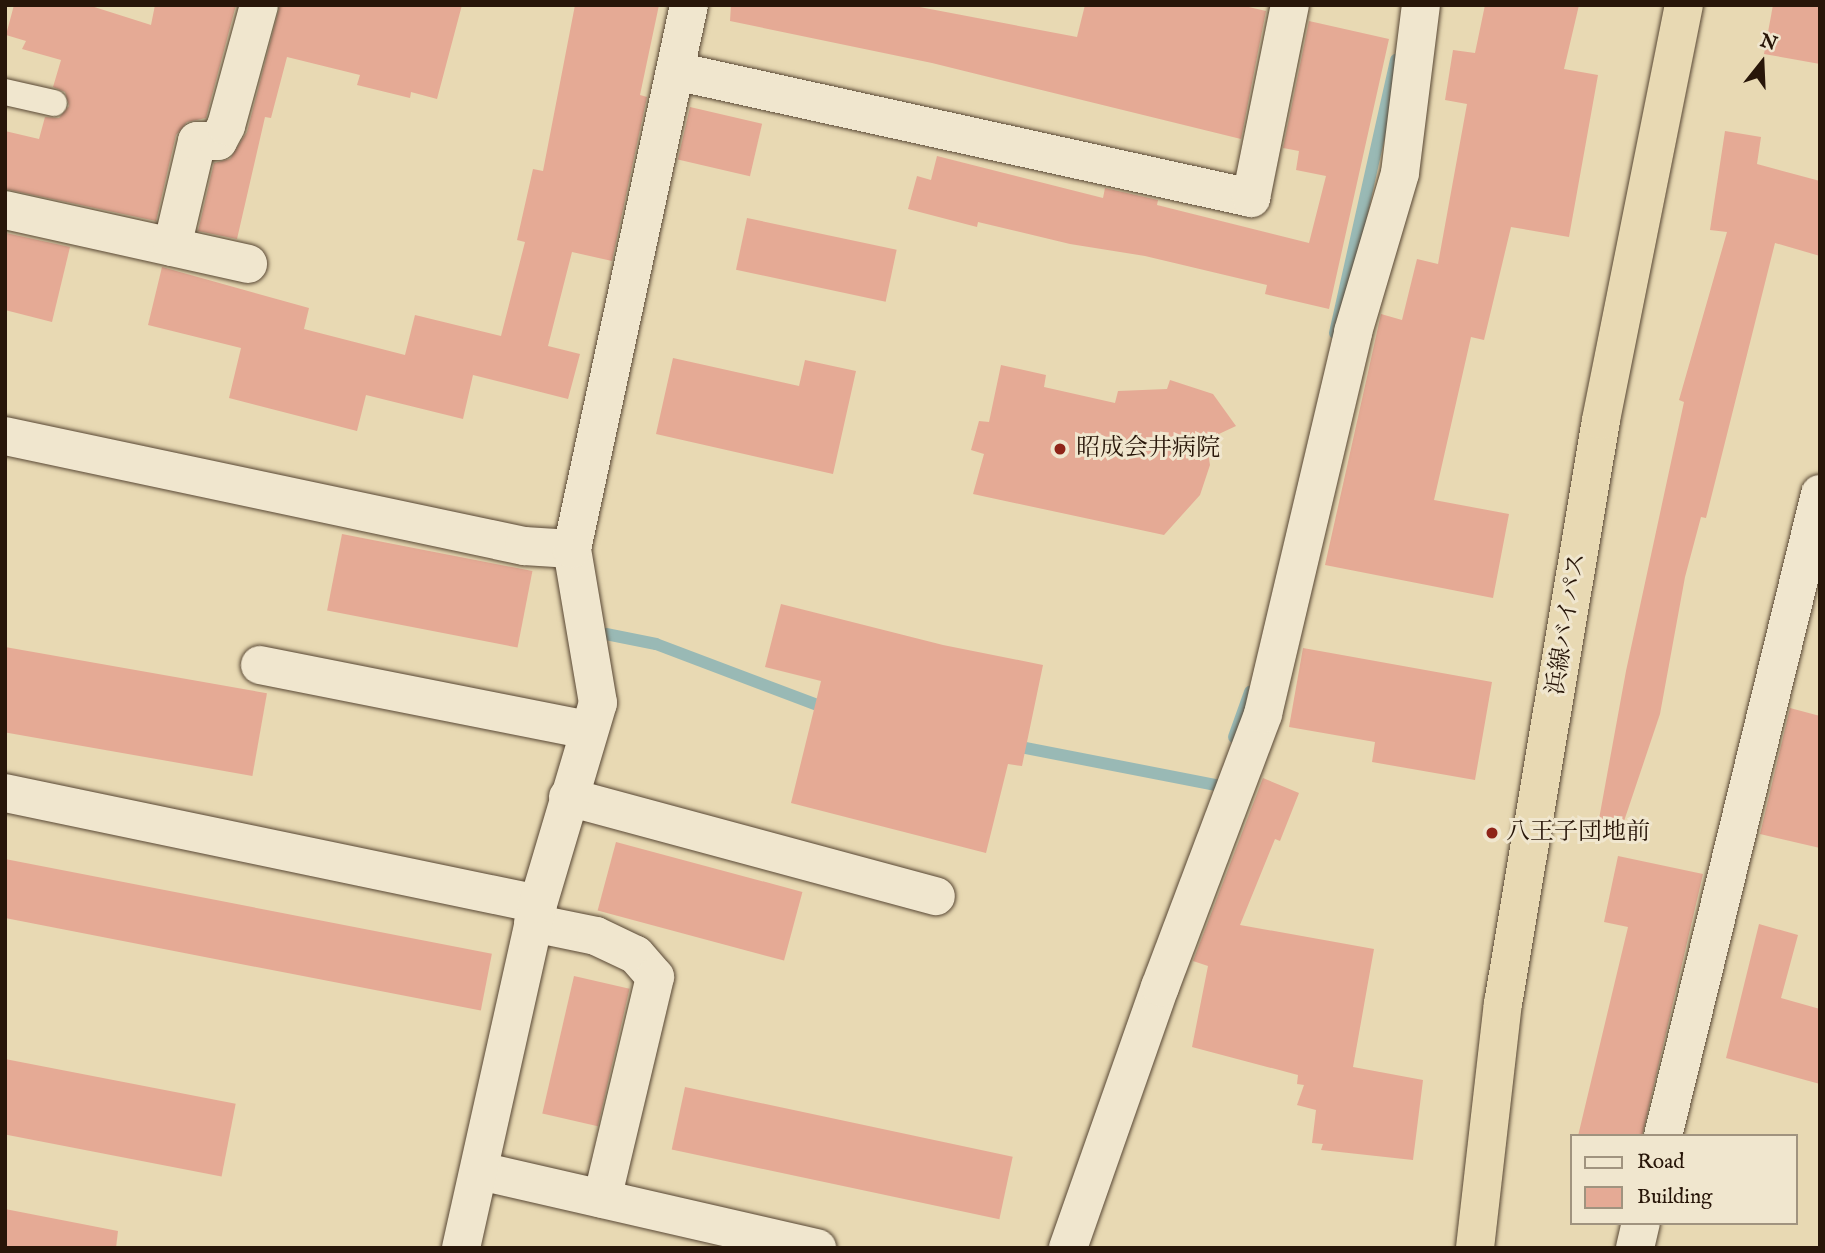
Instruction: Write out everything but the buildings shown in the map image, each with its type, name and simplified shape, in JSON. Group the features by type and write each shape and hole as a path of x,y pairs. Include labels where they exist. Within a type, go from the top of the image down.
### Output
{"highway":[{"name":"浜線バイパス","path":"1475,1248 1503,1004 1601,420 1684,5"}],"street":[{"path":"172,247 197,141 218,141 226,126 259,5"},
{"path":"461,1248 535,914 598,703 572,549 689,5"},
{"path":"675,71 1251,198 1290,5"},
{"path":"1068,1248 1160,987 1263,714 1353,332 1400,173 1421,5"},
{"path":"5,210 248,264"},
{"path":"5,436 524,546 572,549"},
{"path":"1663,1134 1820,494"},
{"path":"260,665 588,730"},
{"path":"5,793 535,914 636,954 655,977 602,1199"},
{"path":"568,797 936,896"},
{"path":"480,1171 817,1248"},
{"path":"1635,1248 1641,1225"}],"lane":[{"path":"5,92 54,103"}],"waterway":[{"path":"1335,333 1396,60"},
{"path":"606,634 656,644 831,710"},
{"path":"1234,737 1250,692"},
{"path":"1010,745 1216,785"}],"place":[{"name":"昭成会井病院","path":"1060,449"},
{"name":"八王子団地前","path":"1492,833"}]}
